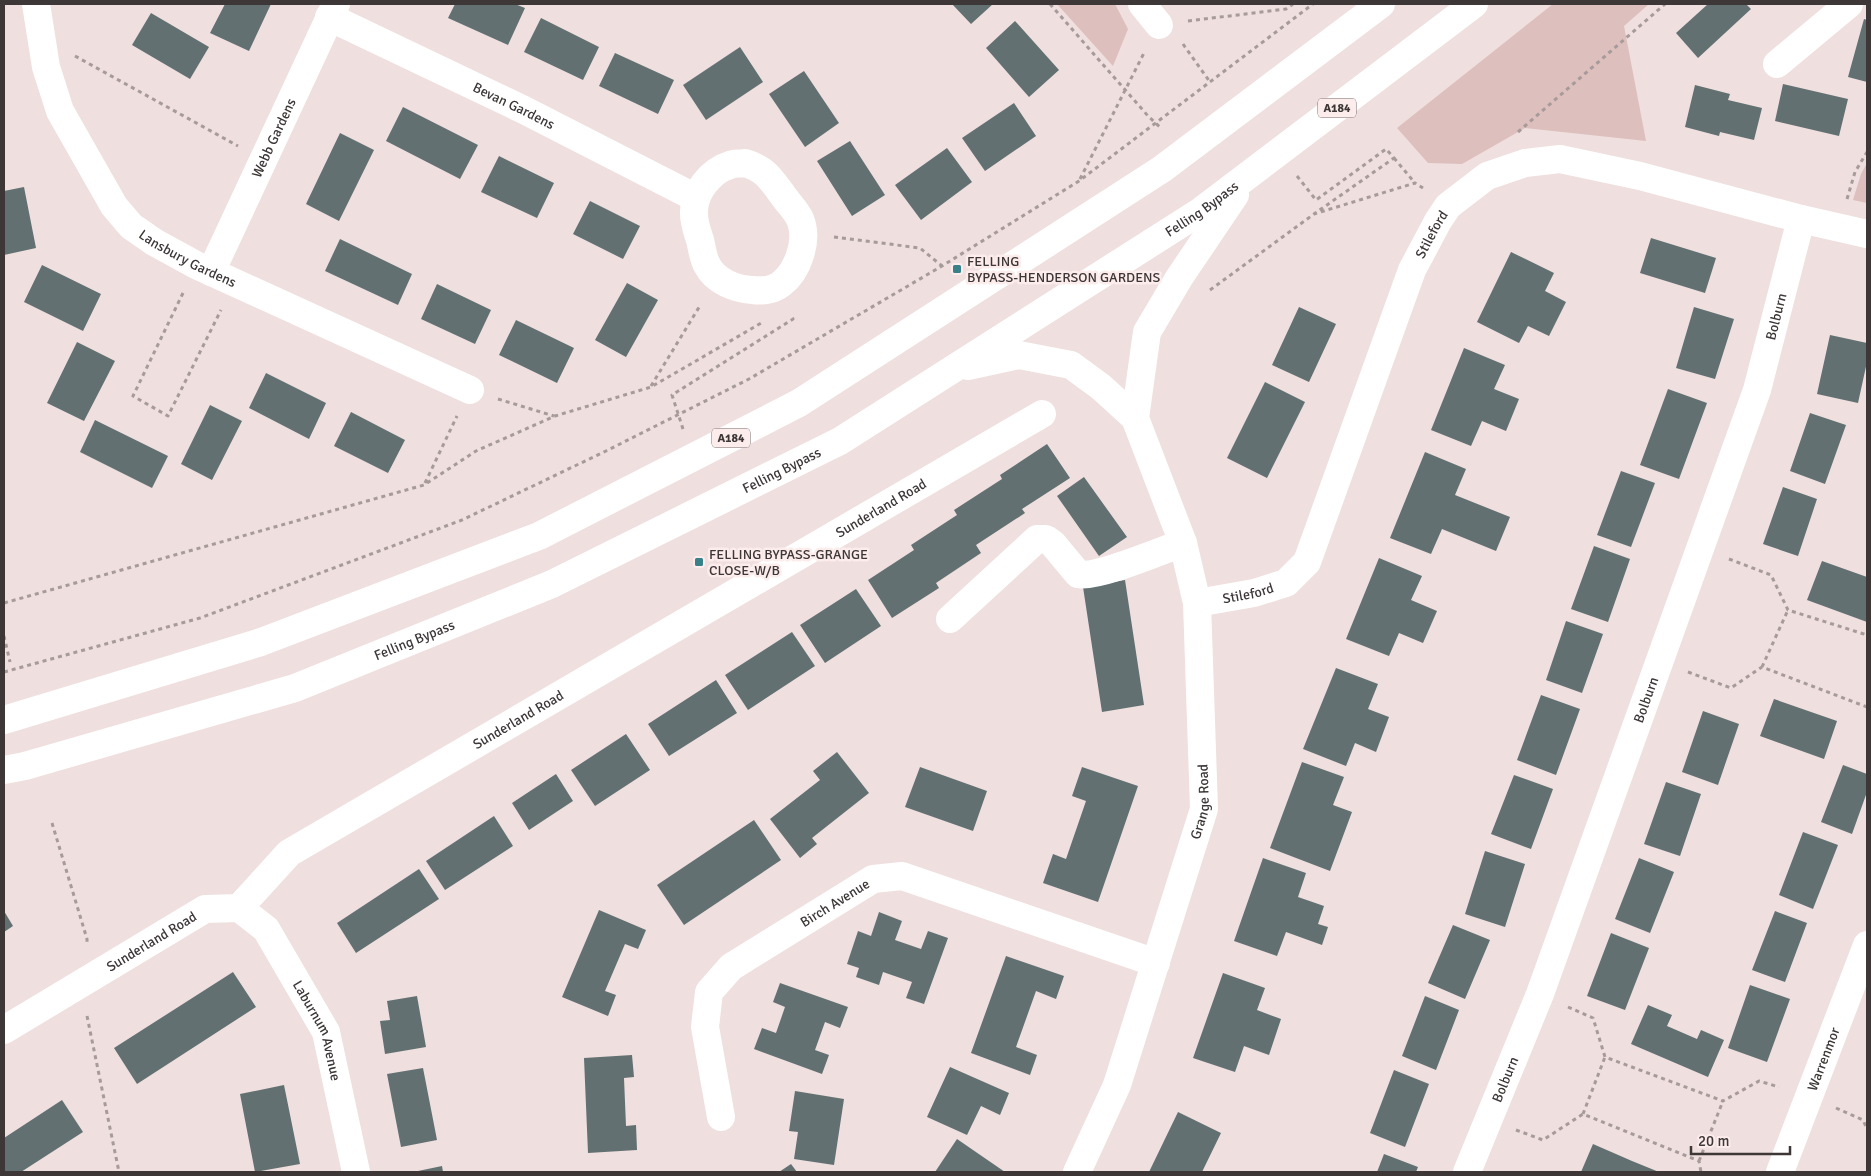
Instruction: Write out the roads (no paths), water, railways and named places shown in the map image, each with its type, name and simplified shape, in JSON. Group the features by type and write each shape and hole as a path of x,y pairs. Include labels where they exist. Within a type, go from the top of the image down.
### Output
{"main road":[{"name":"Lansbury Gardens","path":"36,4 46,67 60,112 114,206 131,226 154,242 203,269 470,390"},
{"path":"1142,4 1159,25"},
{"name":"A184","path":"4,720 261,642 539,536 800,403 1162,169 1381,4"},
{"name":"Felling Bypass","path":"4,770 25,766 295,688 552,584 840,441 1201,212 1474,4"},
{"path":"1777,64 1849,4"},
{"name":"Webb Gardens","path":"203,269 263,160 332,11"},
{"name":"Bevan Gardens","path":"332,11 696,198"},
{"name":"Stileford","path":"1197,603 1254,593 1286,583 1308,562 1412,270 1438,220 1448,206 1487,176 1525,163 1560,158 1640,176 1801,219 1867,234"},
{"path":"745,163 757,166 768,175 800,219 802,233 801,252 796,266 786,280 781,298 761,291 730,286 716,277 707,266 695,223 696,198 710,176 731,164 745,163"},
{"path":"1135,418 1147,332 1179,278 1247,177"},
{"name":"Bolburn","path":"1467,1172 1540,994 1757,390 1801,219"},
{"path":"951,369 1019,355 1071,365 1100,386 1135,418"},
{"name":"Sunderland Road","path":"4,1030 205,909 239,908 289,853 1042,414"},
{"name":"Grange Road","path":"1077,1172 1117,1085 1204,809 1197,603 1183,542 1135,418"},
{"path":"950,619 1037,539 1046,539 1053,544 1078,574 1084,576 1113,568 1183,542"},
{"name":"Birch Avenue","path":"721,1117 705,1027 709,992 731,967 873,879 902,876 1156,963"},
{"name":"Laburnum Avenue","path":"239,908 266,929 326,1032 356,1172"},
{"name":"Warrenmor","path":"1780,1172 1867,946"}],"place":[{"name":"FELLING BYPASS-HENDERSON GARDENS","path":"957,269"},
{"name":"FELLING BYPASS-GRANGE CLOSE-W/B","path":"699,562"}]}
